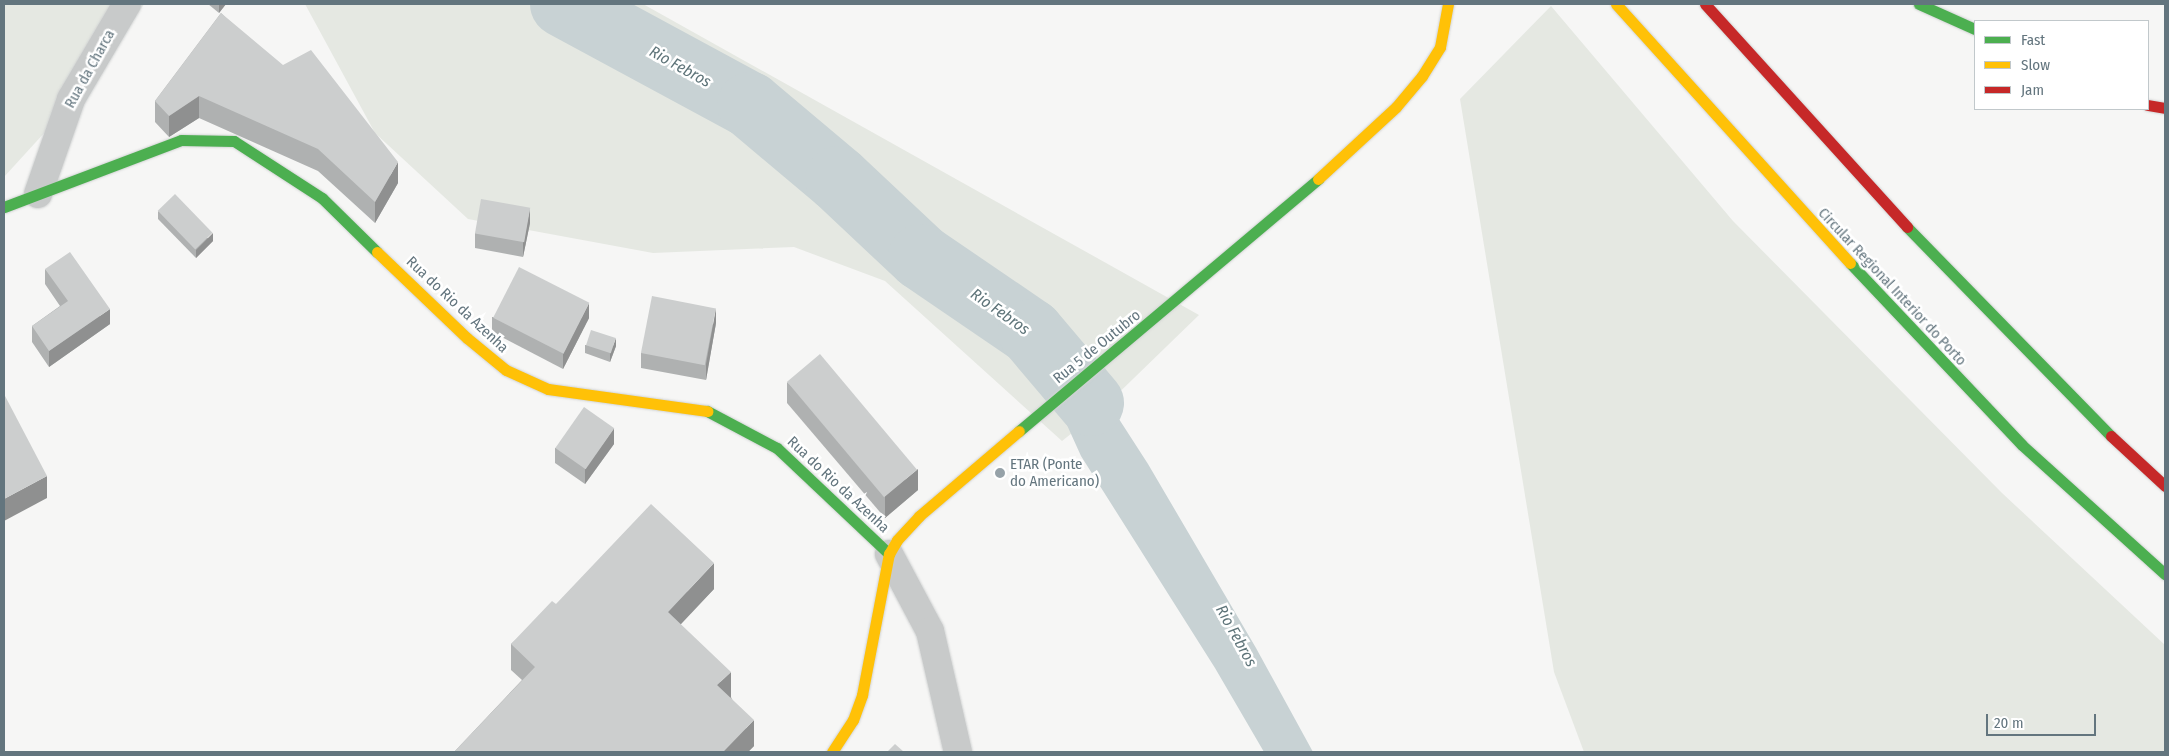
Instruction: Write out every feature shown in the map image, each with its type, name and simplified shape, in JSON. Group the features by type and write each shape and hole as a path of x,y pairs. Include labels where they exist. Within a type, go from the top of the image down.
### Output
{"main road":[{"name":"Rua 5 de Outubro","path":"832,752 853,720 862,695 889,554 897,540 919,516 1049,405 1299,197 1396,108 1422,76 1440,47 1448,4"},
{"name":"Circular Regional Interior do Porto","path":"1616,4 1796,206 1928,348 2022,445 2165,574"},
{"path":"1705,4 1944,268 2088,415 2165,486"},
{"path":"1919,4 1974,29"},
{"path":"2149,106 2165,108"},
{"name":"Rua do Rio da Azenha","path":"4,207 182,140 234,141 322,198 467,338 506,370 548,389 707,411 744,428 778,448 889,554"}],"street":[{"name":"Rua da Charca","path":"38,194 71,99 127,4"},
{"path":"889,554 930,632 958,752"}],"shaded area":[{"path":"4,4 144,4 98,74 4,177"},
{"path":"305,4 643,4 1199,315 1101,410 1062,441 885,281 794,247 653,253 468,219 375,133"},
{"path":"1551,6 1733,221 2002,493 2165,645 2165,752 1584,752 1554,672 1460,99"}],"water":[{"path":"1031,332 1045,335 1108,402 1148,464 1256,648 1313,752 1264,752 1215,668 1081,456 1033,350"}],"building":[{"path":"221,13 283,65 311,50 398,162 375,202 318,149 199,96 169,116 155,101"},
{"path":"175,194 213,233 195,250 158,211"},
{"path":"481,199 530,208 524,242 475,233"},
{"path":"70,252 110,309 49,351 32,326 68,301 45,269"},
{"path":"519,267 589,303 564,354 493,318"},
{"path":"652,296 716,308 705,365 641,353"},
{"path":"591,330 616,338 611,353 586,345"},
{"path":"820,354 917,470 884,497 787,382"},
{"path":"4,394 47,476 4,499"},
{"path":"584,407 614,428 586,469 555,448"},
{"path":"651,504 714,563 668,612 731,672 717,685 754,720 723,752 454,752 535,667 511,644 552,601 556,604"},
{"path":"895,744 904,752 887,752"}],"waterway":[{"name":"Rio Febros","path":"563,4 750,105 838,179 921,257 1031,332 1091,403"}],"traffic: fast":[{"path":"1919,4 1974,29"},
{"path":"4,207 181,140 234,141 322,198 377,252"},
{"path":"1019,431 1318,179"},
{"path":"1907,227 2111,436"},
{"path":"1850,263 2022,445 2165,574"},
{"path":"707,411 777,448 889,554"}],"traffic: slow":[{"path":"1318,179 1396,107 1422,76 1440,47 1448,4"},
{"path":"1616,4 1850,263"},
{"path":"377,252 467,338 506,370 548,389 707,411"},
{"path":"832,752 853,720 862,695 889,554 897,540 919,516 1019,431"}],"traffic: jam":[{"path":"1705,4 1907,227"},
{"path":"2149,105 2165,108"},
{"path":"2111,436 2165,486"}],"place":[{"name":"ETAR (Ponte do Americano)","path":"1000,473"}]}
